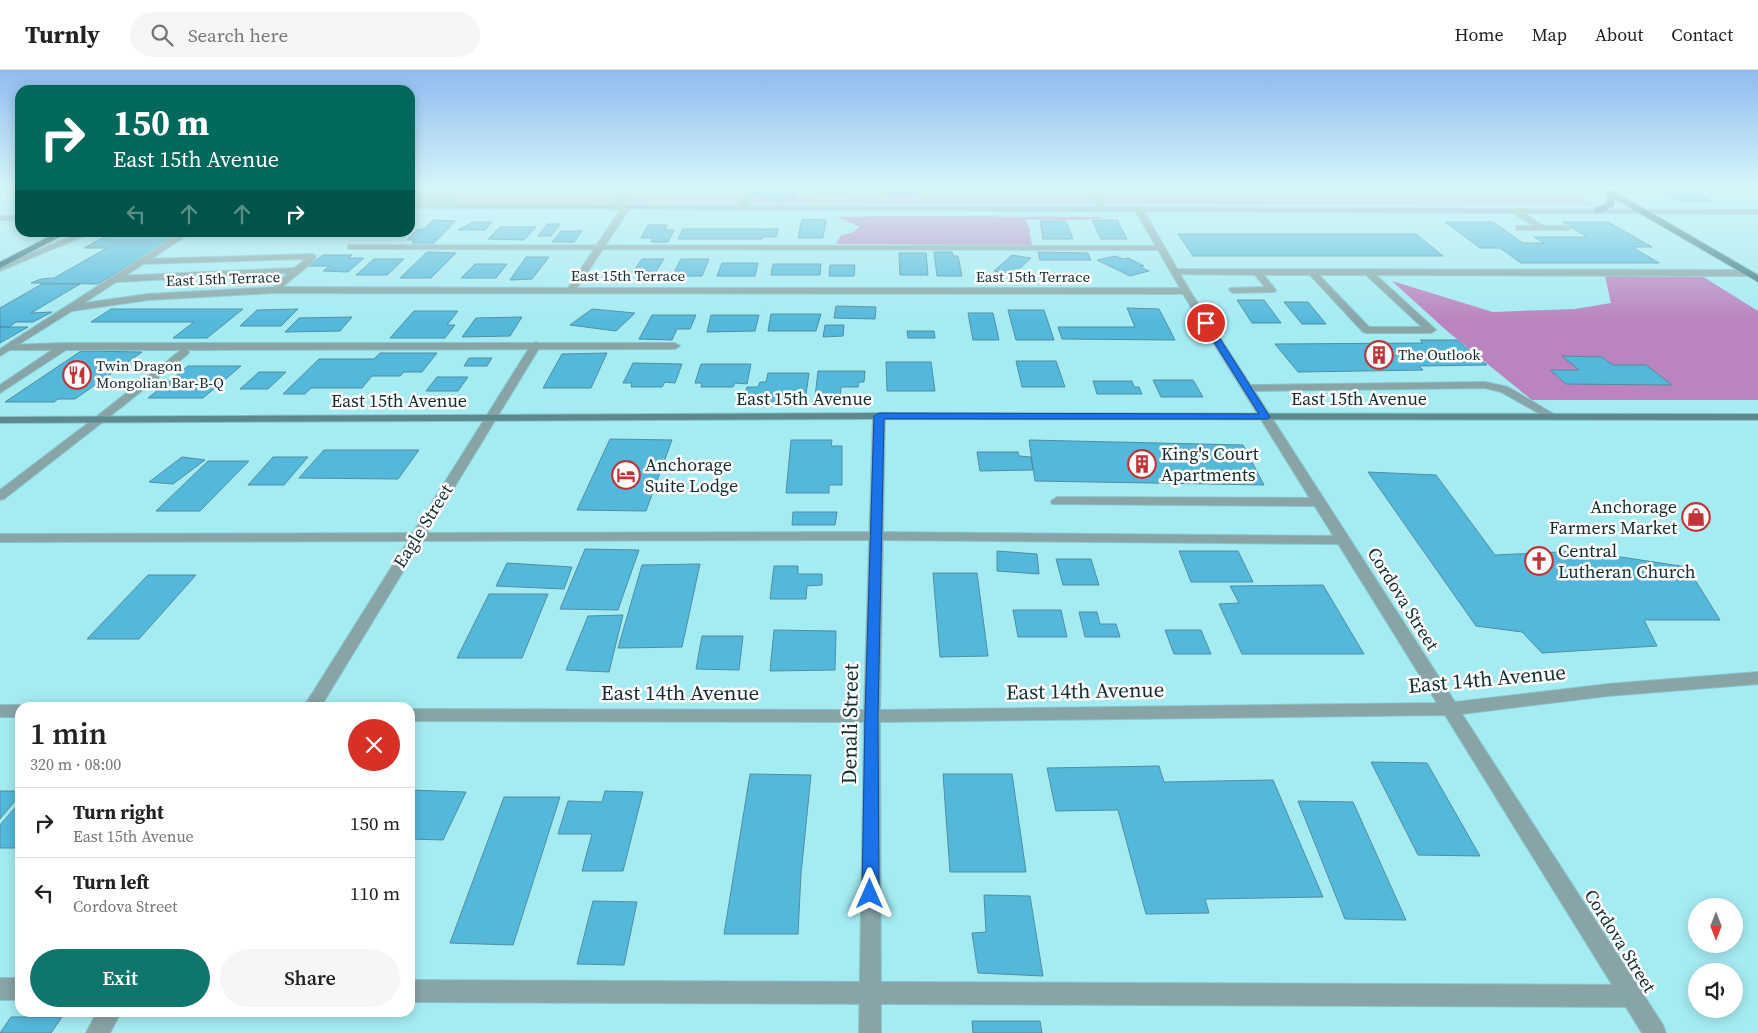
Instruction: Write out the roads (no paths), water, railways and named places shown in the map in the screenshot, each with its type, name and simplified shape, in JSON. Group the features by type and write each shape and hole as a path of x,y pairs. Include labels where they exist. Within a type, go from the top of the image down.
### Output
{"highway":[{"path":"0,267 56,237"}],"main road":[{"path":"1677,232 1758,279"},
{"name":"East 15th Avenue","path":"0,420 879,416 1758,417"}],"street":[{"path":"570,290 610,232"},
{"name":"Cordova Street","path":"1152,232 1186,291 1342,540 1655,1033"},
{"path":"0,267 77,237"},
{"path":"0,352 72,308 180,237"},
{"path":"350,247 1161,248"},
{"path":"143,262 312,256 311,259 275,290"},
{"path":"116,279 296,270"},
{"path":"1175,272 1748,273"},
{"path":"1233,290 1272,290 1257,272"},
{"path":"1312,272 1366,330 1431,330 1368,273"},
{"name":"East 15th Terrace","path":"72,308 114,300 275,290 1186,291"},
{"path":"0,390 65,346"},
{"name":"Eagle Street","path":"315,702 536,346"},
{"path":"10,347 675,346"},
{"path":"0,496 184,352"},
{"path":"1247,388 1485,385 1504,389 1553,417"},
{"name":"Denali Street","path":"870,1033 872,716 879,416"},
{"path":"1057,501 1319,502"},
{"path":"0,538 876,536 1342,540"},
{"name":"East 14th Avenue","path":"415,715 872,716 1449,709 1608,690 1758,678"},
{"path":"0,711 15,711"},
{"path":"0,989 15,989"},
{"path":"415,991 1631,996"},
{"path":"96,1033 107,1017"}],"place":[{"name":"The Outlook","path":"1379,355"},
{"name":"Twin Dragon Mongolian Bar-B-Q","path":"77,375"},
{"name":"King's Court Apartments","path":"1142,464"},
{"name":"Anchorage Suite Lodge","path":"626,475"},
{"name":"Anchorage Farmers Market","path":"1696,517"},
{"name":"Central Lutheran Church","path":"1539,561"}]}
